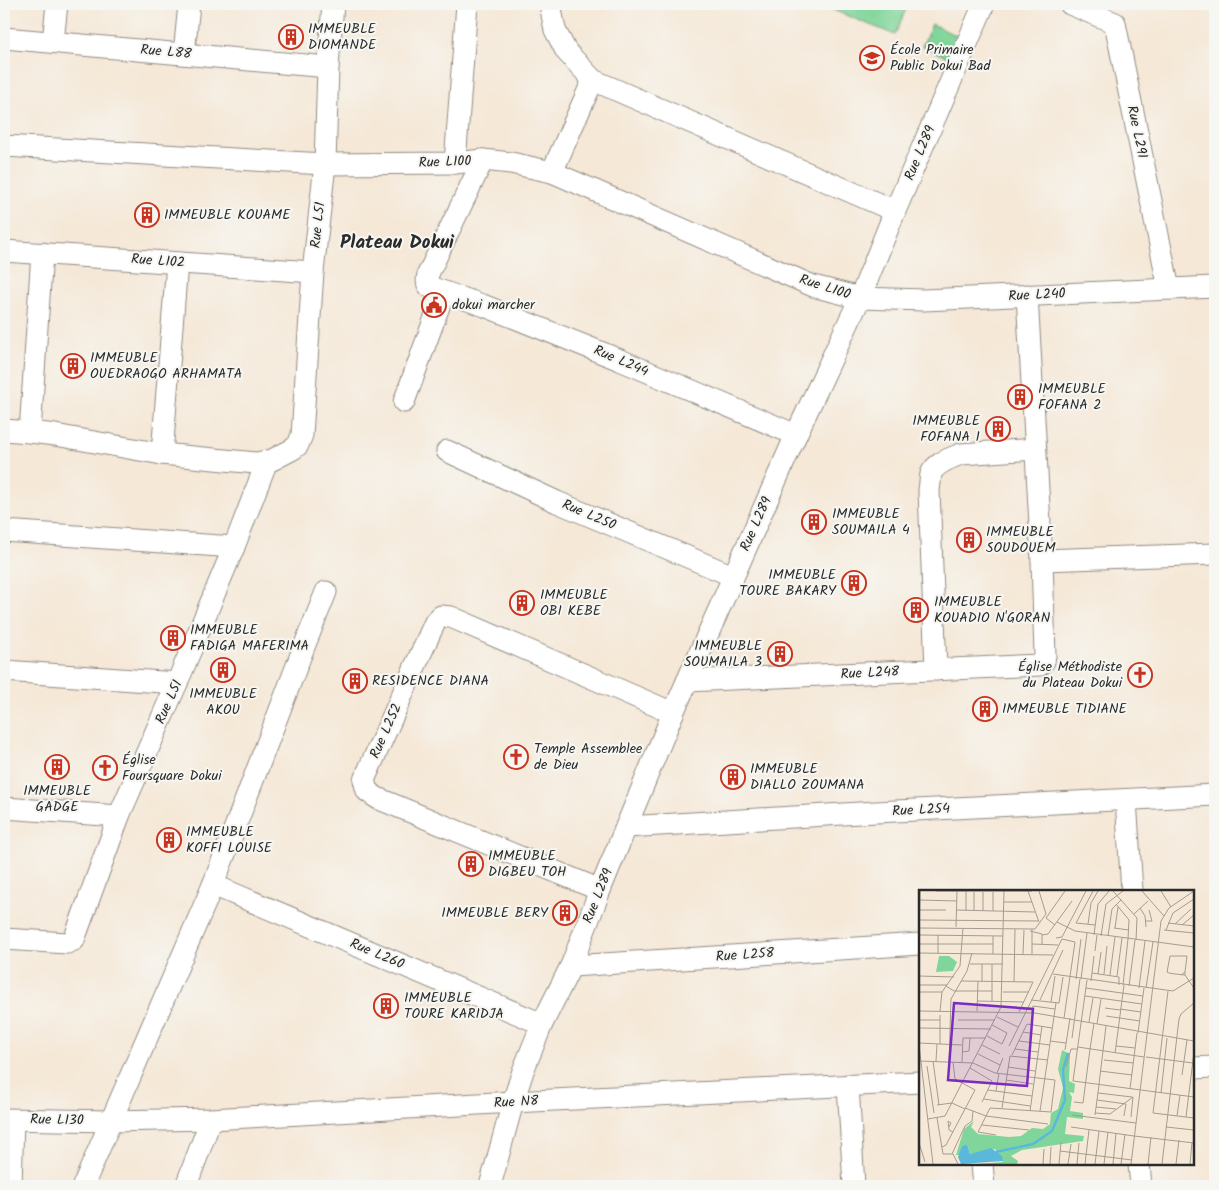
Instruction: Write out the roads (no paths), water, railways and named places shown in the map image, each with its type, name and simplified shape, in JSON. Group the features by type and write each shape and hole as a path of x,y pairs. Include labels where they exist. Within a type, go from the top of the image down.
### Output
{"street":[{"path":"54,42 57,4"},
{"path":"184,54 189,4"},
{"name":"Rue L51","path":"4,939 63,943 71,942 76,938 119,816 234,547 267,461 293,449 298,445 302,435 313,272 325,164 328,67 333,4"},
{"path":"455,163 467,4"},
{"path":"550,4 555,30 566,51 592,80 895,211"},
{"name":"Rue L289","path":"490,1186 513,1102 542,1024 570,966 673,713 796,435 860,298 895,211 984,4"},
{"name":"Rue L291","path":"1070,4 1115,23 1169,289"},
{"name":"Rue L88","path":"4,38 328,67"},
{"path":"552,172 592,80"},
{"name":"Rue L100","path":"4,146 325,164 455,163 483,160 511,163 552,172 814,286 860,298"},
{"path":"404,402 444,293 428,285 428,274 483,160"},
{"name":"Rue L102","path":"4,250 313,272"},
{"path":"30,432 42,254"},
{"path":"162,454 177,262"},
{"name":"Rue L240","path":"860,298 924,300 1215,287"},
{"name":"Rue L244","path":"444,293 485,306 620,360 796,435"},
{"path":"1027,295 1042,560 1215,554"},
{"path":"4,430 30,432 162,454 256,463 267,461"},
{"path":"936,670 929,490 931,472 938,465 961,454 1035,449"},
{"name":"Rue L250","path":"447,451 557,502 733,576"},
{"path":"4,532 234,547"},
{"name":"Rue L248","path":"687,681 1040,665 1044,661 1045,655 1042,560"},
{"path":"83,1186 213,884 326,592"},
{"name":"Rue L252","path":"600,890 377,798 367,791 364,780 435,622 441,616 451,617 673,713"},
{"path":"4,671 177,683"},
{"name":"Rue L254","path":"626,827 866,812 1215,795"},
{"path":"1126,800 1132,890"},
{"path":"4,808 119,816"},
{"name":"Rue L260","path":"213,884 542,1024"},
{"name":"Rue L258","path":"570,966 919,944"},
{"path":"1194,1068 1215,1067"},
{"name":"Rue N8","path":"111,1121 211,1120 513,1102 919,1082"},
{"path":"848,1085 854,1186"},
{"path":"9,1119 11,1186"},
{"name":"Rue L130","path":"9,1119 111,1121"},
{"path":"186,1186 211,1120"},
{"path":"982,1165 984,1186"},
{"path":"1139,1165 1141,1186"}],"place":[{"name":"IMMEUBLE DIOMANDE","path":"291,37"},
{"name":"École Primaire Public Dokui Bad","path":"872,58"},
{"name":"IMMEUBLE KOUAME","path":"147,215"},
{"name":"dokui marcher","path":"434,305"},
{"name":"IMMEUBLE OUEDRAOGO ARHAMATA","path":"73,366"},
{"name":"IMMEUBLE FOFANA 2","path":"1020,397"},
{"name":"IMMEUBLE FOFANA 1","path":"998,429"},
{"name":"IMMEUBLE SOUMAILA 4","path":"814,522"},
{"name":"IMMEUBLE SOUDOUEM","path":"969,540"},
{"name":"IMMEUBLE TOURE BAKARY","path":"854,583"},
{"name":"IMMEUBLE OBI KEBE","path":"522,603"},
{"name":"IMMEUBLE KOUADIO N'GORAN","path":"916,610"},
{"name":"IMMEUBLE FADIGA MAFERIMA","path":"173,638"},
{"name":"IMMEUBLE SOUMAILA 3","path":"780,654"},
{"name":"IMMEUBLE AKOU","path":"223,670"},
{"name":"Église Méthodiste du Plateau Dokui","path":"1140,675"},
{"name":"RESIDENCE DIANA","path":"355,681"},
{"name":"IMMEUBLE TIDIANE","path":"985,709"},
{"name":"Temple Assemblee de Dieu","path":"516,757"},
{"name":"IMMEUBLE GADGE","path":"57,767"},
{"name":"Église Foursquare Dokui","path":"105,768"},
{"name":"IMMEUBLE DIALLO ZOUMANA","path":"733,777"},
{"name":"IMMEUBLE KOFFI LOUISE","path":"169,840"},
{"name":"IMMEUBLE DIGBEU TOH","path":"471,864"},
{"name":"IMMEUBLE BERY","path":"565,913"},
{"name":"IMMEUBLE TOURE KARIDJA","path":"386,1006"}],"district":[{"name":"Plateau Dokui","path":"397,243"}]}
